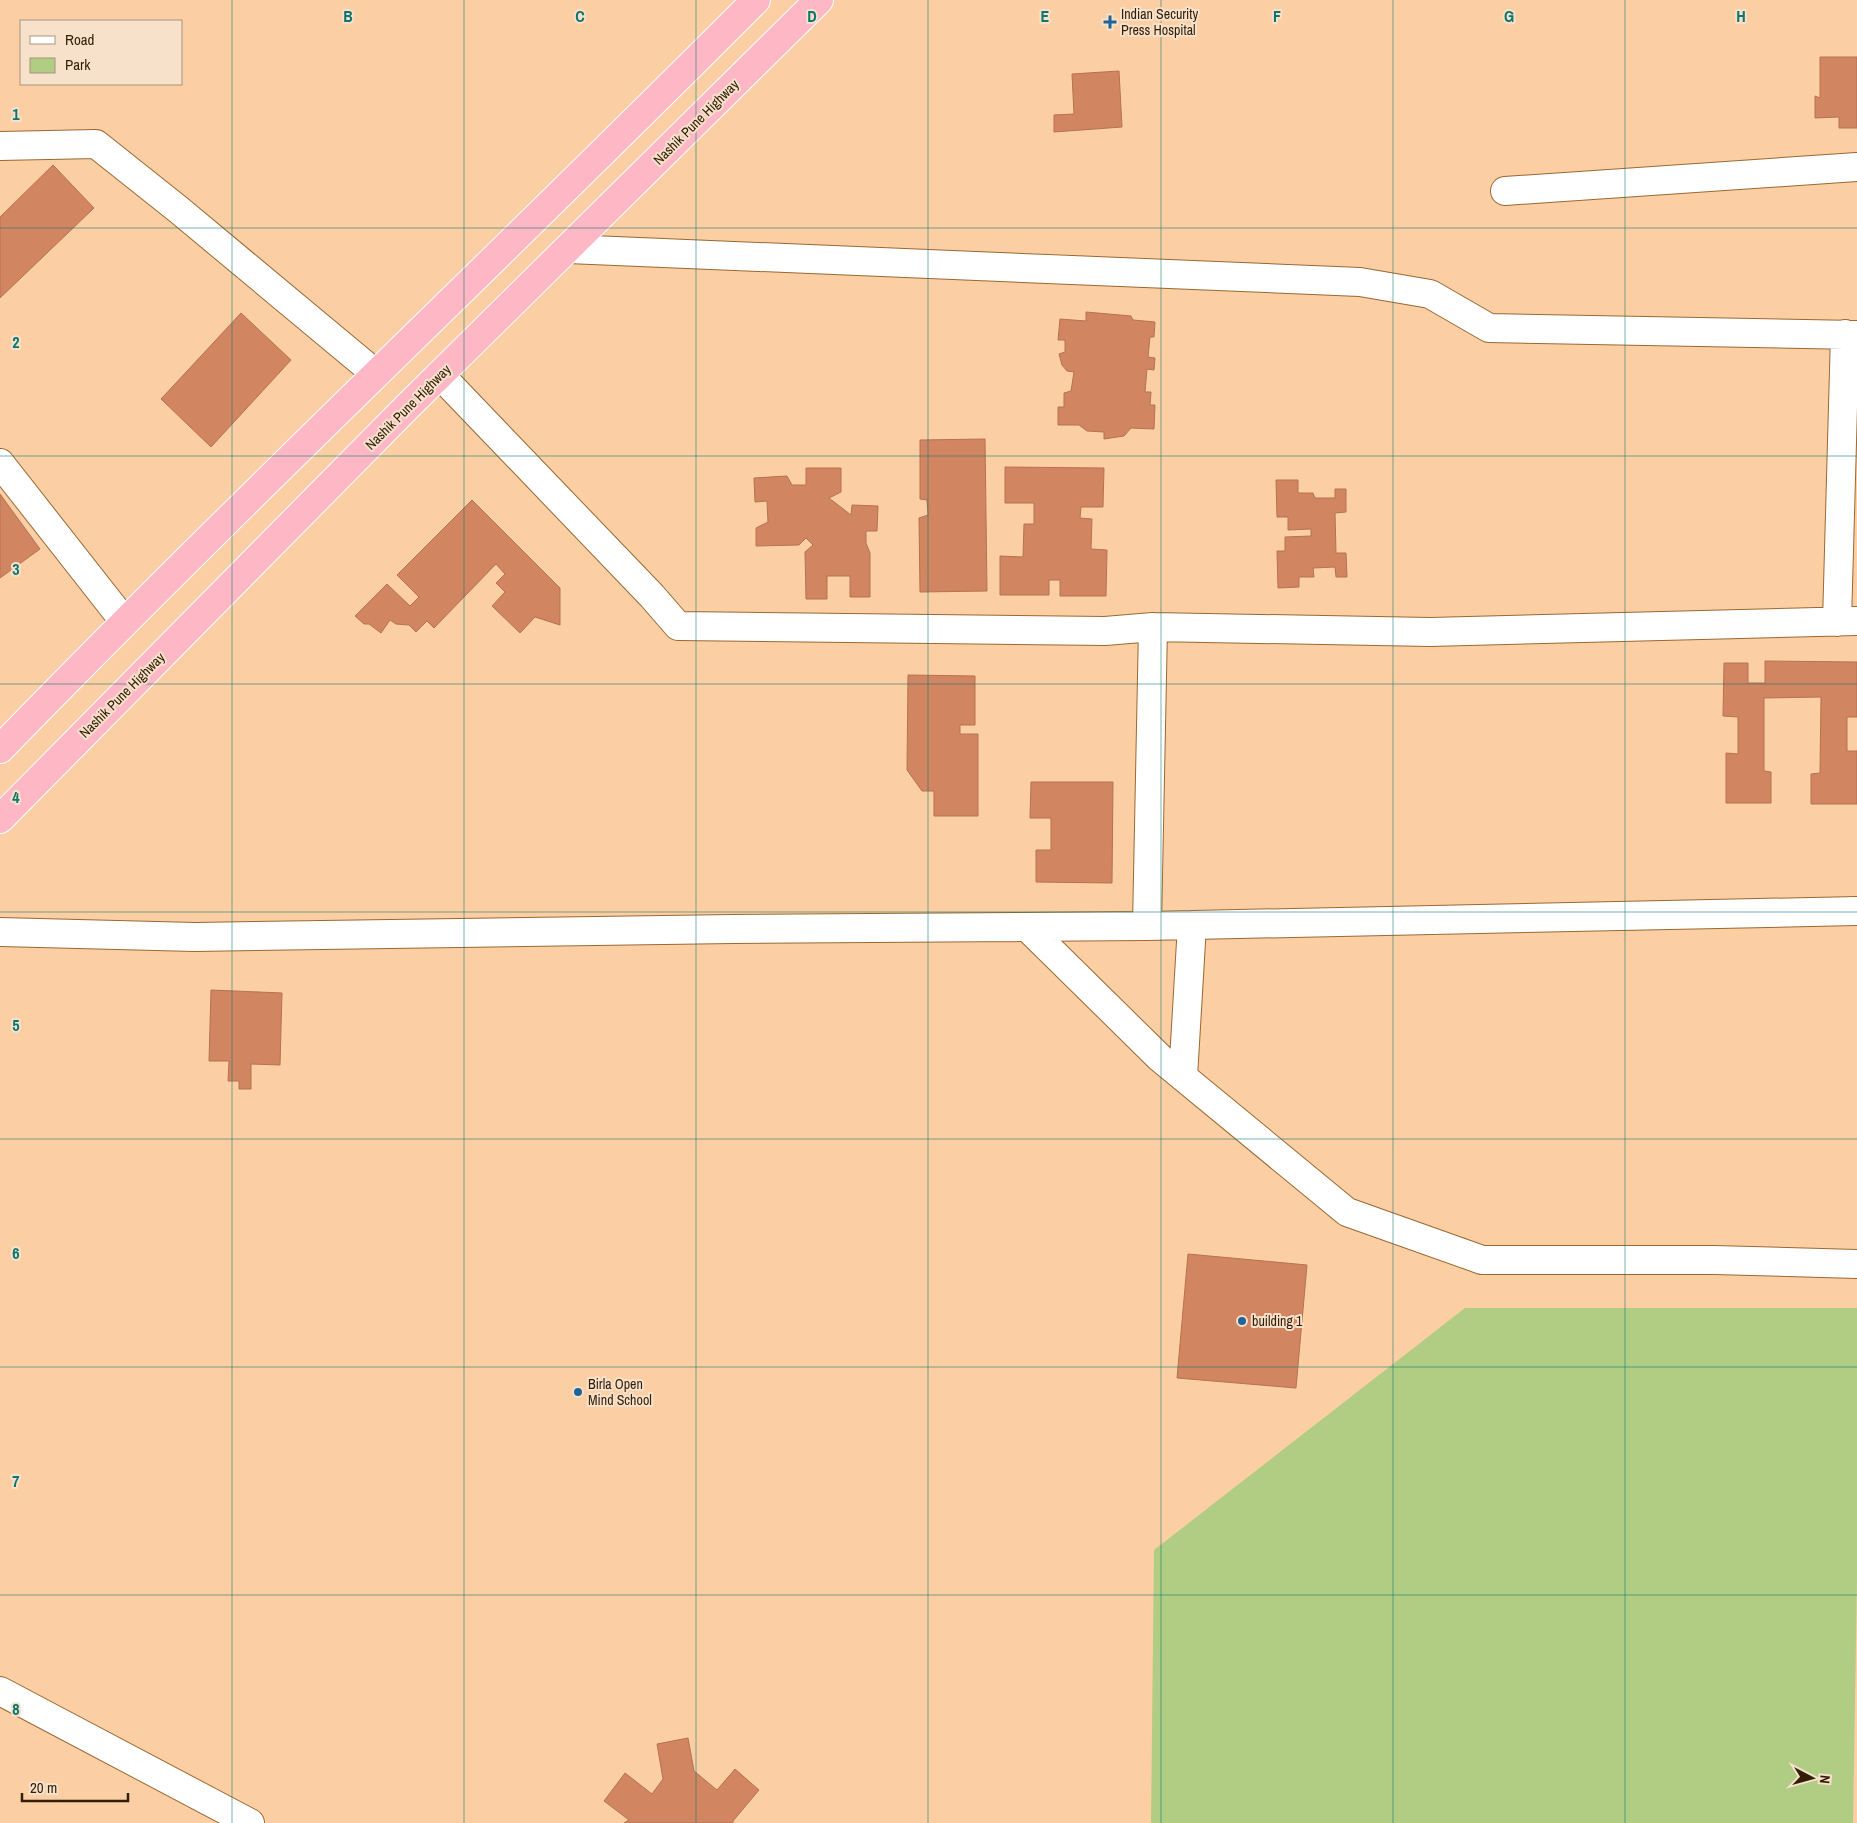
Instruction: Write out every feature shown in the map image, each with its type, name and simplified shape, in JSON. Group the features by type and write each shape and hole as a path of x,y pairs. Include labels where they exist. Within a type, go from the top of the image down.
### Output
{"highway":[{"path":"0,749 124,621 628,128 756,0"},
{"name":"Nashik Pune Highway","path":"0,819 440,375 819,0"}],"street":[{"path":"0,146 96,144 187,216 376,374"},
{"path":"1505,192 1857,167"},
{"path":"440,375 652,596 678,626 1105,631 1153,627 1430,632 1847,622 1851,334 1489,328 1430,294 1360,282 568,249"},
{"path":"0,463 124,621"},
{"path":"1148,926 1153,627"},
{"path":"0,932 194,937 743,928 1148,926 1857,911"},
{"path":"1183,1077 1192,925"},
{"path":"1027,926 1160,1058 1347,1212 1482,1260 1714,1260 1857,1264"},
{"path":"0,1691 250,1823"}],"green space":[{"path":"1465,1308 1857,1308 1857,1579 1853,1823 1151,1823 1154,1550"}],"building":[{"path":"1820,57 1857,57 1857,128 1839,128 1839,117 1815,118 1815,96 1820,98"},
{"path":"1119,71 1122,127 1054,132 1054,115 1074,114 1072,74"},
{"path":"53,165 94,208 0,298 0,217"},
{"path":"1086,312 1131,316 1133,320 1155,322 1154,337 1150,337 1148,357 1155,358 1154,370 1147,369 1145,392 1151,392 1150,405 1155,405 1154,429 1131,428 1124,436 1104,439 1104,432 1087,431 1079,425 1058,425 1058,407 1064,407 1064,393 1071,391 1074,372 1067,371 1062,365 1059,354 1065,352 1065,340 1058,340 1060,319 1086,321"},
{"path":"241,313 291,360 211,447 161,399"},
{"path":"985,439 987,591 920,592 919,518 928,515 927,500 920,499 920,440"},
{"path":"1005,467 1104,468 1103,507 1081,507 1080,518 1092,519 1091,549 1107,550 1106,596 1060,596 1060,580 1049,580 1049,595 1000,595 1000,556 1023,557 1024,524 1034,524 1034,503 1005,503"},
{"path":"806,468 841,468 841,492 829,498 851,515 852,505 878,506 877,531 866,531 866,543 870,553 870,597 850,597 850,576 827,576 827,599 806,599 805,552 813,545 806,538 799,545 756,546 756,528 768,522 767,501 755,502 754,478 787,476 792,485 806,485"},
{"path":"1276,480 1298,480 1298,493 1313,493 1315,498 1335,498 1335,489 1346,489 1346,512 1335,513 1336,553 1346,553 1347,577 1336,577 1335,567 1313,568 1314,577 1299,577 1299,587 1278,588 1277,551 1285,551 1285,537 1311,536 1311,529 1288,530 1288,517 1277,517"},
{"path":"0,494 40,549 0,578"},
{"path":"472,500 560,588 560,625 535,617 520,633 492,606 505,592 496,583 505,574 496,564 434,628 427,621 416,632 409,625 396,624 390,620 381,633 369,624 364,624 355,616 387,584 410,606 419,597 397,575"},
{"path":"1765,661 1857,662 1857,717 1847,717 1847,751 1857,751 1857,804 1811,804 1811,774 1820,773 1821,697 1764,698 1764,771 1771,772 1771,803 1726,803 1726,753 1738,754 1738,717 1723,716 1724,663 1748,663 1748,683 1765,683"},
{"path":"908,675 975,676 975,725 960,725 960,734 978,734 978,816 934,816 934,791 922,791 907,770"},
{"path":"1031,782 1113,782 1112,883 1036,882 1036,850 1051,850 1051,818 1030,818"},
{"path":"211,990 282,993 280,1065 251,1064 251,1089 239,1089 239,1081 228,1081 229,1061 209,1061"},
{"name":"building 1","path":"1188,1254 1307,1265 1296,1388 1177,1378"},
{"path":"688,1738 694,1771 717,1790 735,1769 759,1790 733,1823 624,1823 629,1820 604,1801 625,1773 652,1794 663,1779 657,1744"}],"place":[{"name":"Indian Security Press Hospital","path":"1110,22"},
{"name":"building 1","path":"1242,1321"},
{"name":"Birla Open Mind School","path":"578,1392"}]}
